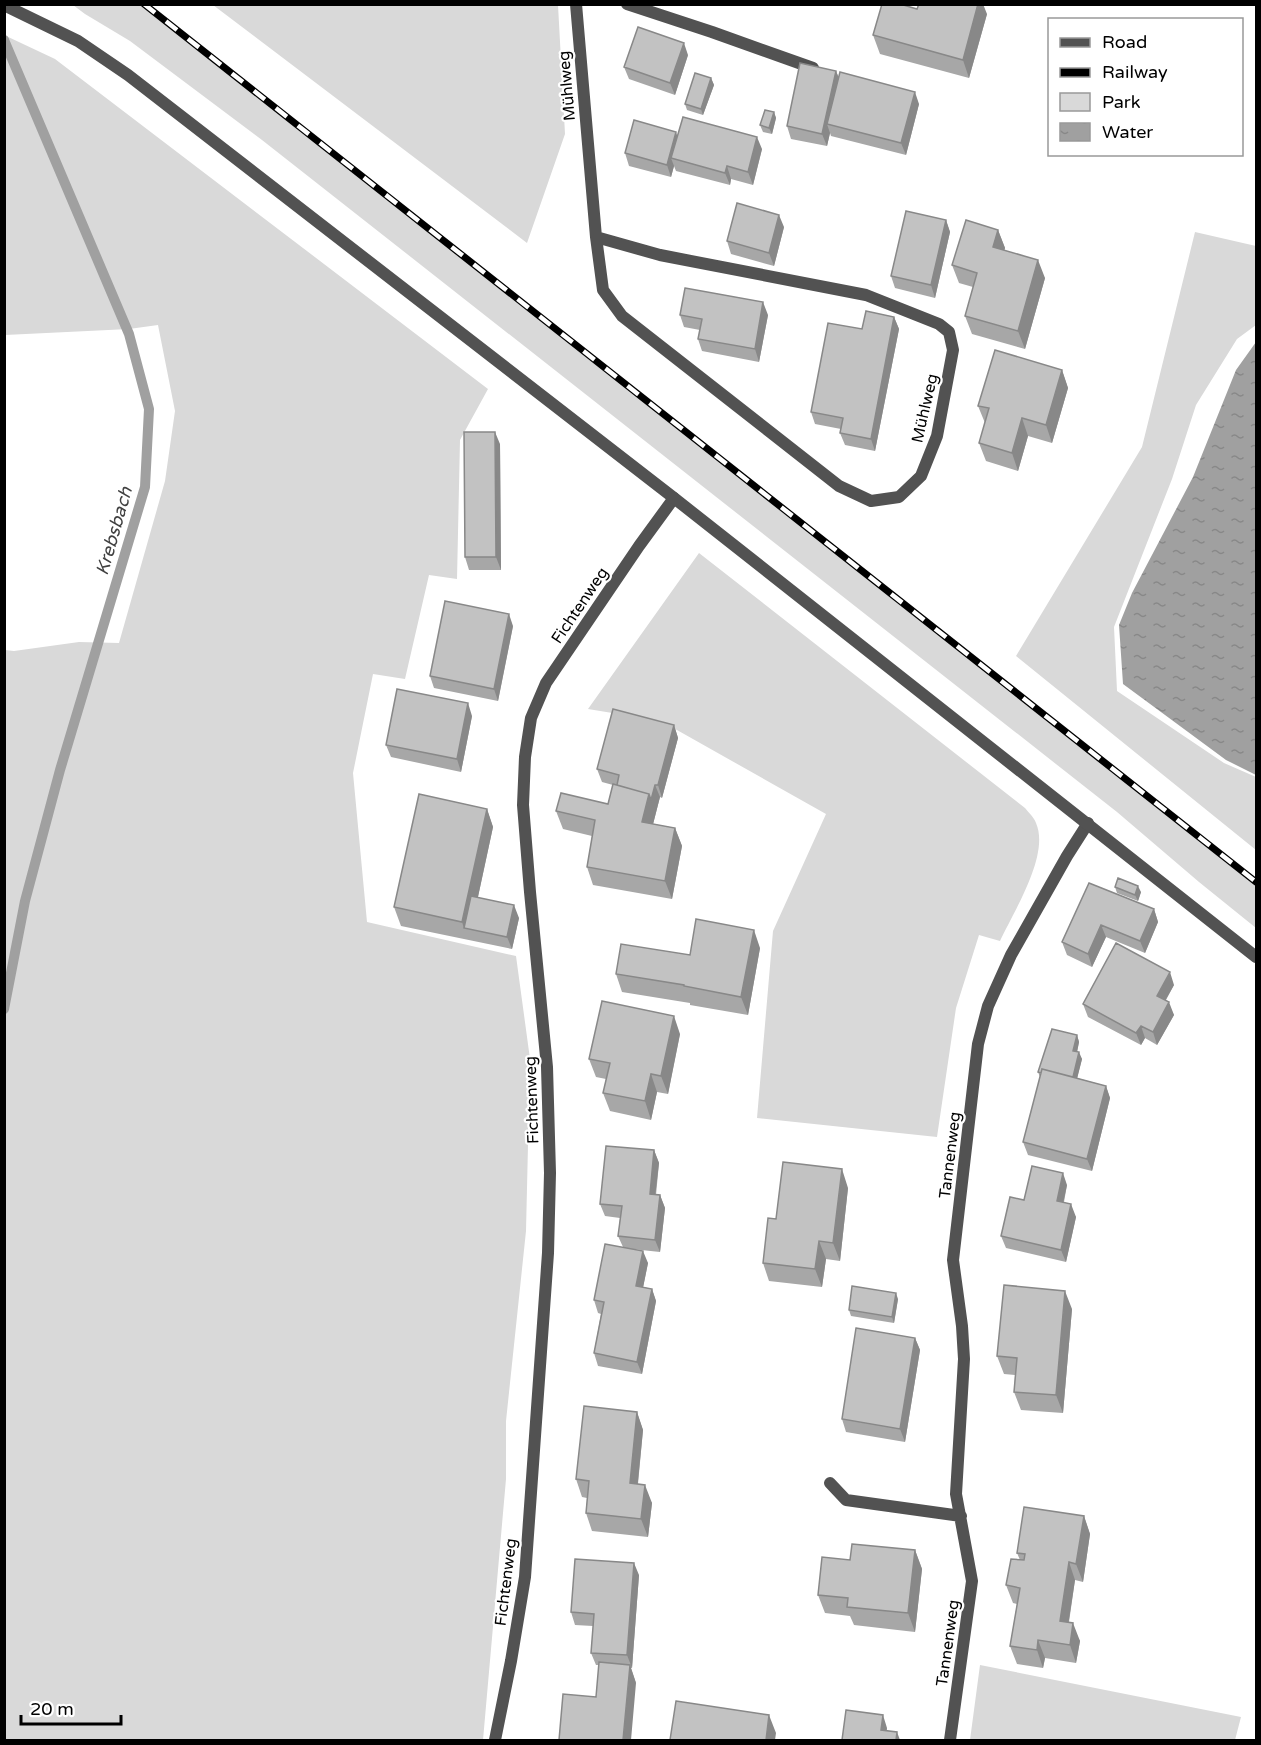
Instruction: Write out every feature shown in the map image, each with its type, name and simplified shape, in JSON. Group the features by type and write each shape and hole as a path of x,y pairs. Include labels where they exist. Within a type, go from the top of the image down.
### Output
{"street":[{"name":"Mühlweg","path":"576,4 597,237 603,290 622,316 839,486 871,501 899,497 921,476 937,436 953,350 949,332 939,324 866,296 660,255 597,237"},
{"path":"627,4 823,72"},
{"path":"4,5 78,41 128,75 674,498 1257,957"},
{"name":"Fichtenweg","path":"495,1740 525,1577 548,1253 550,1173 547,1067 523,805 526,747 531,718 546,683 674,498"},
{"name":"Tannenweg","path":"950,1740 972,1581 956,1494 964,1359 953,1260 978,1044 988,1006 1011,955 1088,823"},
{"path":"830,1483 846,1500 961,1516"}],"green space":[{"path":"73,5 144,5 1256,882 1256,928 1117,812 262,140 130,41"},
{"path":"213,5 558,5 565,134 527,243"},
{"path":"4,35 55,59 488,389 460,440 457,579 429,575 405,679 373,674 353,773 367,922 516,956 530,1059 526,1231 506,1421 506,1479 483,1740 5,1740 5,650 14,651 79,642 119,643 165,481 175,411 158,325 129,329 5,335"},
{"path":"1195,232 1256,246 1256,325 1237,339 1196,405 1172,479 1114,627 1117,691 1224,763 1256,777 1256,850 1016,656 1142,447"},
{"path":"699,553 1025,808 1036,823 1039,836 1034,866 1000,941 979,935 956,1008 937,1137 757,1118 773,931 826,814 661,721 588,709"},
{"path":"980,1665 1241,1717 1235,1740 970,1740"}],"water":[{"path":"1256,342 1256,775 1226,760 1123,684 1119,625 1132,593 1193,477 1236,370"}],"building":[{"path":"882,4 900,4 917,9 919,4 978,4 963,60 873,35"},
{"path":"638,27 684,43 670,83 624,67"},
{"path":"800,63 836,71 822,134 787,126"},
{"path":"840,72 915,92 901,143 827,124"},
{"path":"695,73 711,78 701,109 685,104"},
{"path":"765,110 774,112 769,128 760,125"},
{"path":"683,117 757,137 748,172 727,166 725,173 671,158"},
{"path":"634,120 676,132 667,165 625,153"},
{"path":"737,203 779,215 769,253 727,241"},
{"path":"906,211 946,220 931,285 891,276"},
{"path":"966,220 998,230 993,247 1038,260 1018,331 965,316 977,273 952,265"},
{"path":"685,288 763,302 755,349 698,339 702,319 680,315"},
{"path":"866,311 894,317 871,439 840,433 843,418 811,412 828,323 862,329"},
{"path":"995,350 1062,370 1046,425 1022,418 1012,453 979,443 989,408 978,406"},
{"path":"464,432 495,432 496,557 465,557"},
{"path":"445,601 509,614 494,689 430,676"},
{"path":"397,689 468,703 457,759 386,745"},
{"path":"613,709 674,725 658,785 655,785 651,800 649,794 617,785 619,775 597,769"},
{"path":"613,784 649,794 642,822 675,828 665,881 587,867 595,820 556,811 561,793 608,804"},
{"path":"419,794 487,809 462,922 394,907"},
{"path":"1118,878 1138,886 1135,895 1115,887"},
{"path":"1089,883 1154,909 1140,941 1101,925 1088,954 1062,942"},
{"path":"471,896 514,905 507,937 464,928"},
{"path":"696,919 754,930 741,997 616,974 621,944 690,955"},
{"path":"1116,943 1170,972 1157,996 1169,1002 1153,1032 1141,1026 1136,1033 1083,1004"},
{"path":"602,1001 674,1016 661,1076 651,1074 645,1101 603,1093 610,1063 589,1059"},
{"path":"1052,1029 1077,1035 1073,1051 1079,1052 1073,1077 1042,1069 1041,1073 1038,1072"},
{"path":"1042,1069 1106,1086 1087,1159 1023,1142"},
{"path":"606,1146 654,1150 650,1194 660,1195 655,1240 618,1236 622,1206 600,1204"},
{"path":"783,1162 842,1169 833,1243 819,1241 815,1269 763,1263 768,1218 776,1219"},
{"path":"1032,1166 1063,1173 1057,1201 1071,1204 1061,1250 1001,1236 1010,1197 1024,1200"},
{"path":"605,1244 643,1251 636,1286 652,1289 637,1362 594,1353 604,1302 594,1300"},
{"path":"1004,1285 1065,1291 1056,1395 1014,1392 1017,1358 997,1356"},
{"path":"852,1286 896,1293 892,1317 849,1310"},
{"path":"856,1328 915,1338 900,1429 842,1419"},
{"path":"584,1406 637,1412 630,1483 645,1485 641,1519 586,1513 589,1481 576,1479"},
{"path":"1024,1507 1084,1516 1076,1564 1069,1562 1060,1621 1073,1623 1070,1645 1038,1640 1037,1650 1010,1646 1020,1588 1006,1585 1011,1559 1024,1560 1025,1554 1017,1553"},
{"path":"852,1544 915,1550 908,1613 847,1607 848,1598 818,1595 822,1557 850,1560"},
{"path":"575,1559 634,1563 627,1655 591,1653 594,1614 571,1612"},
{"path":"599,1662 630,1665 623,1740 559,1740 563,1694 596,1697"},
{"path":"676,1701 769,1715 766,1740 670,1740"},
{"path":"846,1710 883,1715 881,1730 897,1732 896,1740 842,1740"}],"waterway":[{"name":"Krebsbach","path":"4,40 129,334 149,409 145,487 60,770 25,901 4,1009"}],"railway":[{"path":"144,4 1256,882"}]}
